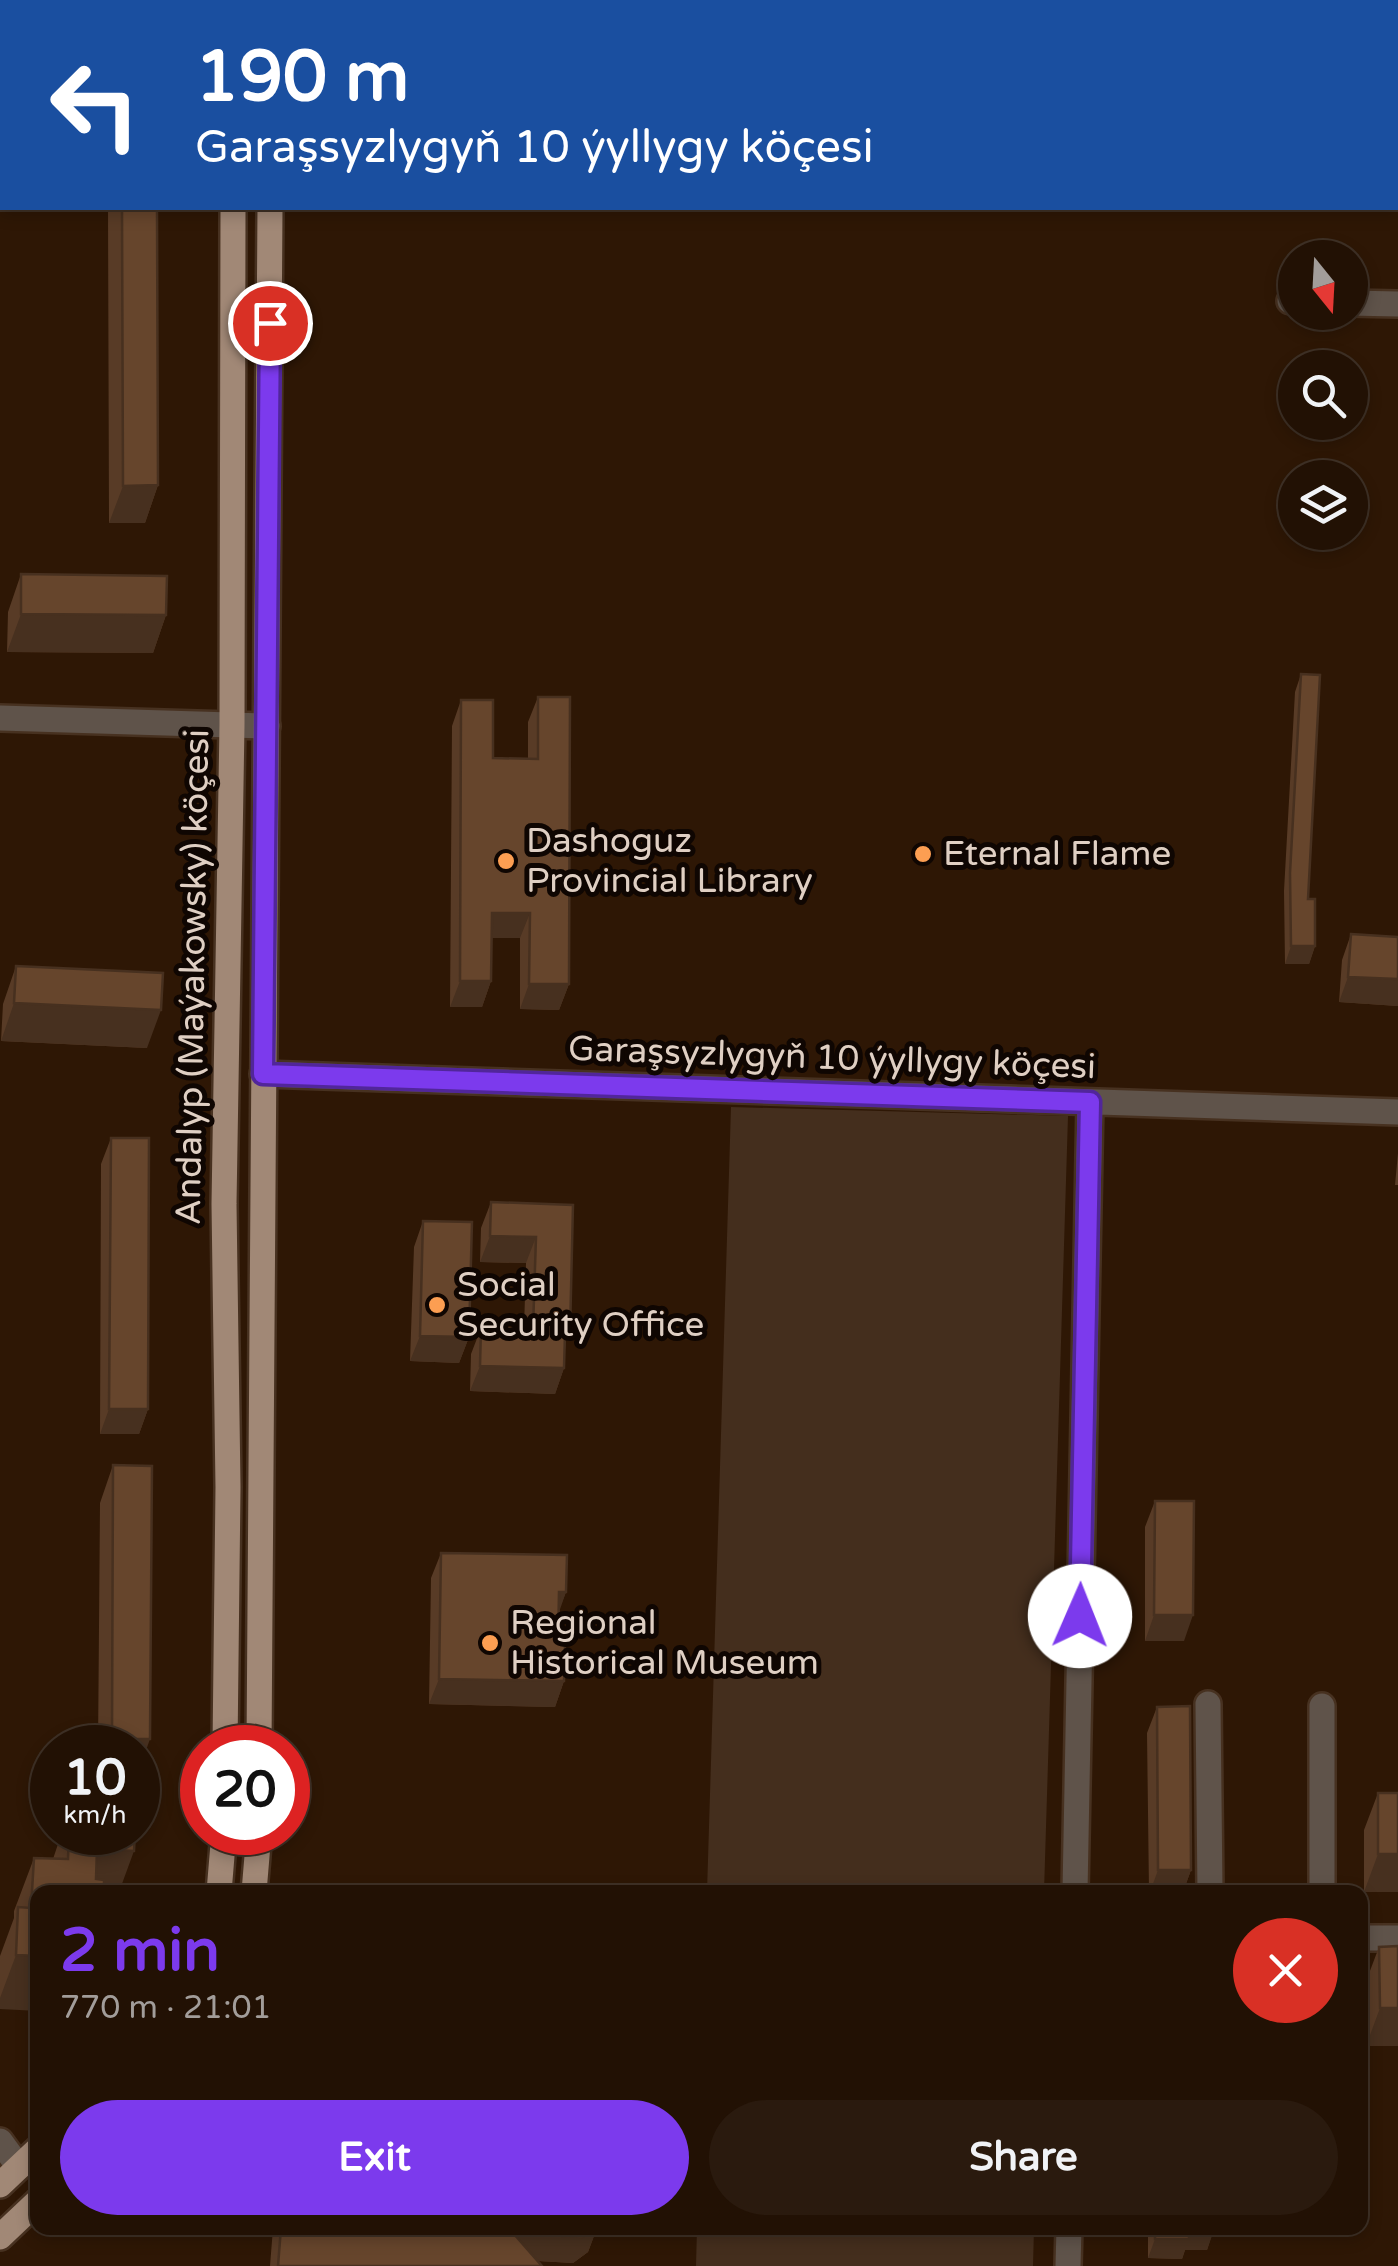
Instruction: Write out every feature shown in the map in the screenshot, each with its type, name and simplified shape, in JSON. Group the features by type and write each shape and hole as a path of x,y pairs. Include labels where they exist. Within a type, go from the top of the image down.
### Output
{"main road":[{"name":"Andalyp (Maýakowsky) köçesi","path":"225,1725 228,1487 224,1204 232,725 233,210"},
{"name":"Andalyp (Maýakowsky) köçesi","path":"260,1725 270,210"},
{"path":"220,1885 222,1855"},
{"path":"255,1885 257,1855"},
{"path":"0,2237 30,2209"}],"street":[{"path":"1368,303 1398,304"},
{"path":"0,718 267,726"},
{"name":"Garaşsyzlygyň 10 ýyllygy köçesi","path":"263,1074 1398,1112"},
{"path":"1075,1885 1090,1102"},
{"path":"1208,1704 1210,1885"},
{"path":"1322,1706 1322,1885"},
{"path":"1368,1938 1398,1938"},
{"path":"0,2141 19,2167"},
{"path":"1068,2266 1069,2235"}],"shaded area":[{"path":"731,1107 1068,1116 1044,1885 707,1885"},
{"path":"697,2235 1034,2235 1033,2266 696,2266"}],"building":[{"path":"122,210 157,210 158,485 123,486"},
{"path":"21,574 167,576 166,615 21,614"},
{"path":"1301,674 1320,675 1308,899 1315,899 1315,946 1291,946 1290,873"},
{"name":"Dashoguz Provincial Library","path":"538,697 570,697 569,984 529,984 530,913 492,913 491,981 460,981 461,700 493,700 493,758 538,759"},
{"path":"1351,934 1398,937 1398,979 1348,977"},
{"path":"16,966 163,973 161,1010 14,1003"},
{"path":"111,1138 149,1138 148,1409 109,1409"},
{"path":"491,1202 573,1205 570,1334 565,1334 564,1368 480,1366 481,1328 533,1329 536,1237 490,1236"},
{"name":"Social Security Office","path":"423,1221 472,1222 469,1337 420,1336"},
{"path":"113,1465 152,1466 150,1725 112,1725"},
{"path":"1155,1501 1194,1501 1193,1615 1154,1615"},
{"name":"Regional Historical Museum","path":"441,1553 567,1555 566,1592 559,1592 558,1643 565,1643 564,1681 439,1679"},
{"path":"1190,1706 1191,1870 1158,1870 1157,1707"},
{"path":"1378,1793 1398,1793 1398,1854 1378,1854"},
{"path":"97,1855 96,1879 104,1880 104,1885 32,1885 34,1858"},
{"path":"18,1907 30,1908 30,1956 16,1955"},
{"path":"1398,1946 1398,2008 1380,2008 1379,1947"},
{"path":"280,2235 515,2235 542,2266 278,2266"},
{"path":"1155,2235 1189,2235 1189,2239 1155,2239"}],"place":[{"name":"Eternal Flame","path":"923,854"},
{"name":"Dashoguz Provincial Library","path":"506,861"},
{"name":"Social Security Office","path":"437,1305"},
{"name":"Regional Historical Museum","path":"490,1643"}],"route":[{"path":"270,323 263,1074 1090,1102 1080,1616"}]}
